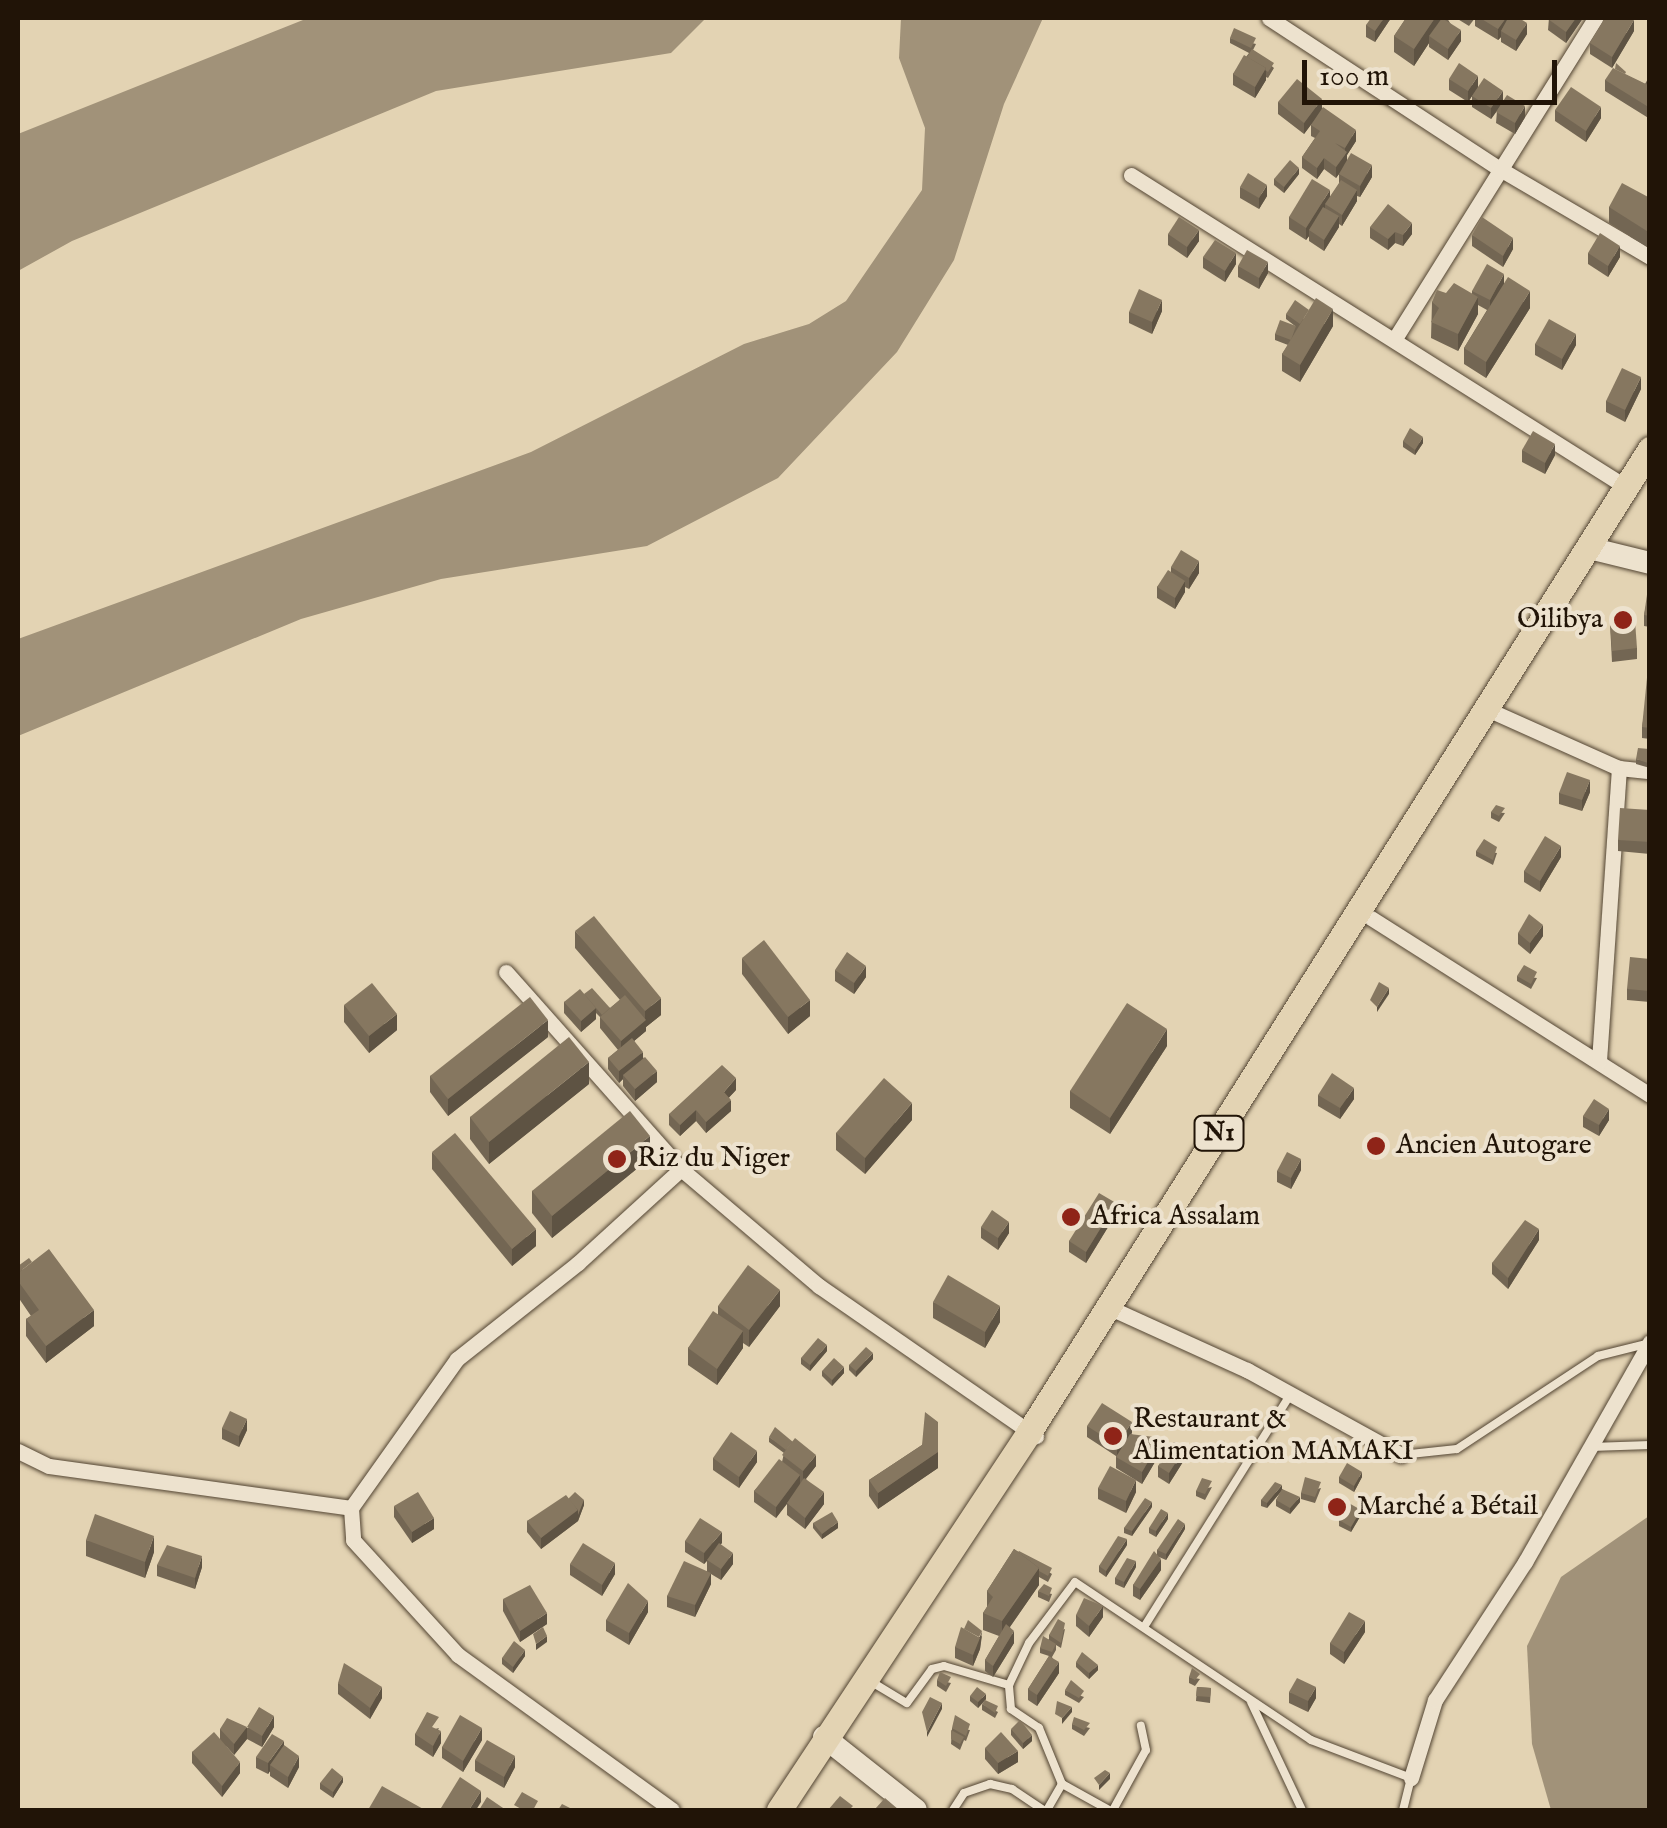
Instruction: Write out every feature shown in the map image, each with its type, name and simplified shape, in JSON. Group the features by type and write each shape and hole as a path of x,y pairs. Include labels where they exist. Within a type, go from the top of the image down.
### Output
{"main road":[{"name":"N1","path":"1113,1311 1371,918 1595,551 1626,487 1650,449"},
{"name":"N1","path":"779,1810 875,1684 1595,551 1650,473"},
{"path":"1595,551 1650,563"},
{"name":"N1","path":"794,1810 830,1741 1034,1435"},
{"path":"830,1741 916,1810"}],"street":[{"path":"1269,18 1500,170 1650,256"},
{"path":"1394,340 1595,18"},
{"path":"1130,175 1626,487"},
{"path":"1498,714 1619,768 1650,772"},
{"path":"1600,1061 1619,768"},
{"path":"1371,918 1650,1095"},
{"path":"506,972 681,1169 819,1286 1034,1435"},
{"path":"672,1810 458,1655 353,1540 351,1508 457,1359 578,1264 681,1169"},
{"path":"1113,1311 1291,1394 1401,1455"},
{"path":"1410,1778 1436,1700 1526,1562 1586,1448 1649,1343"},
{"path":"18,1451 50,1466 351,1508"}],"lane":[{"path":"1401,1455 1457,1449 1598,1356 1649,1343"},
{"path":"1144,1627 1291,1394"},
{"path":"1586,1448 1650,1445"},
{"path":"1141,1726 1146,1750 1111,1810 1062,1784 1039,1728 1011,1709 1008,1685 1029,1643 1074,1582 1311,1740 1410,1778 1403,1810"},
{"path":"875,1684 907,1704 932,1670 944,1666 1008,1685"},
{"path":"1249,1698 1302,1810"},
{"path":"953,1810 964,1793 990,1784 1012,1789 1045,1810 1062,1784"}],"shaded area":[{"path":"308,18 706,18 671,53 436,91 72,241 18,271 18,134"},
{"path":"901,18 1043,18 1004,104 954,260 897,352 778,478 647,546 441,579 301,619 18,736 18,639 531,452 744,344 809,324 846,301 922,190 925,128 899,58"},
{"path":"1649,1516 1649,1810 1551,1810 1532,1744 1527,1646 1561,1577"}],"building":[{"path":"1371,18 1384,18 1375,31 1366,25"},
{"path":"1406,18 1435,18 1414,49 1394,36"},
{"path":"1442,18 1461,30 1448,49 1429,36"},
{"path":"1480,18 1506,18 1498,29"},
{"path":"1508,18 1527,23 1516,40 1501,31"},
{"path":"1549,18 1576,18 1566,32"},
{"path":"1605,18 1634,20 1612,57 1590,43"},
{"path":"1234,28 1256,38 1251,48 1230,38"},
{"path":"1252,49 1274,63 1268,72 1247,57"},
{"path":"1244,55 1266,68 1255,87 1233,74"},
{"path":"1459,63 1478,76 1468,91 1449,79"},
{"path":"1613,68 1650,86 1650,108 1605,80"},
{"path":"1484,78 1503,91 1491,108 1472,96"},
{"path":"1297,79 1322,99 1304,123 1278,102"},
{"path":"1571,87 1601,107 1586,131 1555,110"},
{"path":"1507,95 1525,106 1515,123 1496,112"},
{"path":"1323,107 1356,130 1345,148 1335,143 1347,152 1336,167 1324,158 1317,168 1302,157 1320,131 1311,125"},
{"path":"1351,153 1372,165 1360,186 1339,174"},
{"path":"1290,160 1299,168 1284,187 1274,179"},
{"path":"1248,173 1267,185 1259,198 1240,187"},
{"path":"1312,179 1330,190 1306,228 1289,217"},
{"path":"1341,180 1357,190 1342,215 1325,204"},
{"path":"1622,183 1650,198 1650,233 1609,207"},
{"path":"1388,204 1412,223 1403,235 1395,232 1388,239 1370,227"},
{"path":"1323,207 1339,216 1324,240 1309,230"},
{"path":"1179,217 1199,230 1187,247 1168,234"},
{"path":"1482,217 1513,238 1503,256 1472,235"},
{"path":"1600,233 1620,246 1608,266 1588,253"},
{"path":"1215,240 1236,253 1225,271 1203,257"},
{"path":"1247,250 1268,262 1259,278 1238,266"},
{"path":"1487,264 1504,274 1490,300 1472,291"},
{"path":"1508,277 1530,291 1486,362 1464,348"},
{"path":"1454,283 1478,297 1458,334 1431,322 1439,308 1432,302 1437,290 1446,293"},
{"path":"1139,289 1162,300 1152,322 1129,312"},
{"path":"1316,298 1333,309 1300,365 1282,354"},
{"path":"1295,300 1309,310 1300,324 1286,314"},
{"path":"1549,319 1576,334 1562,359 1535,344"},
{"path":"1280,320 1296,326 1291,340 1275,334"},
{"path":"1622,368 1641,377 1625,410 1606,401"},
{"path":"1410,428 1423,437 1415,450 1403,441"},
{"path":"1533,431 1555,444 1545,463 1522,450"},
{"path":"1181,550 1199,561 1189,578 1171,567"},
{"path":"1168,570 1185,581 1175,598 1157,587"},
{"path":"1650,588 1650,616 1644,615"},
{"path":"1635,621 1637,648 1612,651 1610,623"},
{"path":"1650,678 1650,728 1642,727"},
{"path":"1638,748 1649,749 1648,763 1636,759"},
{"path":"1567,772 1590,780 1582,800 1559,793"},
{"path":"1496,805 1505,808 1499,816 1491,812"},
{"path":"1620,808 1650,810 1650,842 1618,840"},
{"path":"1545,836 1561,846 1540,881 1524,871"},
{"path":"1484,839 1497,847 1493,860 1476,851"},
{"path":"1529,914 1543,925 1530,943 1518,933"},
{"path":"594,916 661,998 645,1011 575,931"},
{"path":"764,940 810,1000 788,1017 742,958"},
{"path":"847,952 866,966 854,983 835,970"},
{"path":"1630,957 1650,959 1650,991 1627,989"},
{"path":"1524,965 1537,972 1531,984 1517,976"},
{"path":"1379,982 1389,988 1377,1007 1370,1000"},
{"path":"372,983 397,1014 369,1036 344,1005"},
{"path":"592,988 610,1008 602,1015 584,994"},
{"path":"580,989 596,1008 581,1021 564,1002"},
{"path":"625,995 646,1020 621,1041 600,1017"},
{"path":"530,997 548,1020 448,1099 430,1076"},
{"path":"1127,1003 1167,1029 1110,1118 1070,1091"},
{"path":"569,1037 589,1062 489,1142 470,1117"},
{"path":"632,1038 643,1052 619,1071 608,1058"},
{"path":"645,1057 657,1071 635,1089 623,1075"},
{"path":"722,1065 736,1078 724,1092 731,1100 706,1122 696,1110 680,1125 669,1114"},
{"path":"1332,1073 1354,1088 1340,1108 1318,1095"},
{"path":"884,1078 912,1103 865,1158 836,1133"},
{"path":"1594,1099 1609,1109 1599,1125 1583,1116"},
{"path":"630,1111 650,1136 552,1216 532,1191"},
{"path":"455,1133 536,1229 512,1249 432,1152"},
{"path":"1287,1152 1301,1159 1291,1178 1277,1171"},
{"path":"1099,1193 1116,1203 1086,1252 1069,1241"},
{"path":"992,1210 1009,1222 998,1238 981,1227"},
{"path":"1525,1220 1539,1229 1508,1278 1492,1263"},
{"path":"49,1249 94,1310 46,1346 26,1319 39,1310 18,1281 18,1273"},
{"path":"29,1258 32,1262 18,1273 18,1266"},
{"path":"748,1265 780,1290 749,1330 718,1306"},
{"path":"948,1275 1000,1306 985,1332 933,1302"},
{"path":"713,1311 743,1331 717,1369 688,1348"},
{"path":"818,1338 827,1345 810,1365 801,1358"},
{"path":"866,1347 873,1353 856,1371 849,1365"},
{"path":"834,1358 844,1367 832,1380 822,1371"},
{"path":"1102,1403 1132,1422 1117,1445 1087,1426"},
{"path":"230,1411 247,1419 239,1436 222,1428"},
{"path":"925,1412 938,1422 938,1452 878,1493 869,1480 922,1445"},
{"path":"775,1427 793,1442 786,1450 769,1437"},
{"path":"731,1432 757,1451 739,1477 713,1458"},
{"path":"1130,1434 1162,1438 1142,1472 1116,1457"},
{"path":"795,1438 816,1455 803,1471 782,1455"},
{"path":"1174,1442 1186,1446 1169,1473 1158,1466"},
{"path":"779,1459 800,1475 776,1507 754,1491"},
{"path":"1347,1463 1362,1472 1354,1486 1339,1477"},
{"path":"1110,1466 1136,1480 1126,1501 1098,1488"},
{"path":"1305,1477 1321,1482 1315,1497 1301,1493"},
{"path":"804,1478 824,1492 805,1518 787,1503"},
{"path":"1202,1478 1212,1481 1205,1494 1196,1491"},
{"path":"1275,1482 1282,1485 1267,1503 1261,1500"},
{"path":"1282,1489 1300,1497 1290,1508 1276,1500"},
{"path":"418,1492 434,1518 412,1532 394,1506"},
{"path":"575,1492 584,1500 578,1515 568,1499"},
{"path":"566,1495 578,1510 541,1538 527,1521"},
{"path":"1145,1498 1152,1502 1132,1531 1124,1528"},
{"path":"1347,1502 1361,1510 1351,1527 1339,1520"},
{"path":"1161,1509 1168,1513 1156,1531 1149,1528"},
{"path":"832,1512 838,1522 822,1534 813,1523"},
{"path":"95,1514 154,1536 145,1562 86,1540"},
{"path":"700,1518 722,1532 704,1553 685,1541"},
{"path":"1178,1519 1185,1524 1166,1554 1157,1550"},
{"path":"1118,1536 1127,1539 1106,1571 1099,1566"},
{"path":"583,1543 615,1563 602,1585 570,1564"},
{"path":"719,1543 733,1553 721,1569 707,1560"},
{"path":"167,1545 202,1556 195,1578 157,1565"},
{"path":"1014,1549 1039,1568 1002,1621 983,1613 993,1597 987,1591"},
{"path":"1019,1551 1052,1568 1048,1576 1039,1571"},
{"path":"1154,1551 1161,1559 1140,1589 1133,1585"},
{"path":"1127,1558 1136,1561 1124,1582 1115,1578"},
{"path":"684,1561 711,1573 695,1605 667,1596"},
{"path":"628,1583 648,1601 629,1633 606,1620"},
{"path":"1044,1584 1052,1588 1049,1596 1038,1591"},
{"path":"530,1585 547,1613 520,1631 503,1599"},
{"path":"1084,1598 1103,1606 1089,1626 1076,1615"},
{"path":"1349,1612 1365,1621 1344,1652 1330,1643"},
{"path":"1058,1619 1065,1623 1061,1643 1049,1635"},
{"path":"968,1620 982,1631 979,1637 964,1629"},
{"path":"1006,1624 1014,1631 993,1666 985,1660"},
{"path":"543,1627 547,1636 536,1644 533,1634"},
{"path":"961,1627 980,1638 973,1655 955,1647"},
{"path":"1043,1636 1056,1644 1052,1652 1040,1648"},
{"path":"514,1641 525,1650 513,1667 502,1658"},
{"path":"1082,1652 1098,1665 1089,1673 1076,1662"},
{"path":"1049,1656 1059,1662 1037,1695 1028,1689"},
{"path":"344,1663 382,1687 370,1708 338,1683"},
{"path":"1192,1668 1200,1674 1195,1680 1189,1677"},
{"path":"940,1672 951,1677 946,1686 937,1680"},
{"path":"1297,1678 1316,1687 1308,1701 1289,1692"},
{"path":"1071,1680 1084,1691 1079,1698 1065,1690"},
{"path":"977,1687 986,1694 978,1702 970,1696"},
{"path":"1197,1687 1211,1688 1210,1697 1196,1696"},
{"path":"930,1697 942,1703 927,1732 922,1712"},
{"path":"985,1700 998,1706 995,1713 982,1704"},
{"path":"1057,1701 1072,1707 1062,1718 1055,1714"},
{"path":"259,1707 274,1716 262,1736 247,1727"},
{"path":"427,1712 439,1717 432,1727 441,1731 433,1746 415,1734"},
{"path":"460,1715 482,1728 463,1761 442,1747"},
{"path":"955,1715 970,1724 966,1736 952,1728"},
{"path":"1074,1717 1090,1723 1084,1730 1072,1724"},
{"path":"227,1718 247,1727 234,1744 220,1729"},
{"path":"1020,1720 1032,1735 1023,1743 1011,1729"},
{"path":"951,1730 964,1737 960,1744 951,1739"},
{"path":"214,1732 240,1762 222,1786 192,1752"},
{"path":"1001,1732 1018,1751 998,1763 985,1748"},
{"path":"272,1734 284,1741 268,1763 256,1757"},
{"path":"487,1740 515,1756 504,1777 475,1760"},
{"path":"284,1745 299,1756 288,1777 270,1765"},
{"path":"332,1768 343,1777 333,1792 320,1783"},
{"path":"1105,1770 1110,1773 1099,1785 1094,1778"},
{"path":"460,1777 481,1791 469,1810 441,1808"},
{"path":"382,1786 425,1810 368,1810"},
{"path":"522,1792 538,1801 533,1810 514,1805"},
{"path":"840,1796 853,1806 849,1810 828,1810"},
{"path":"487,1797 506,1810 479,1810"},
{"path":"885,1798 899,1810 876,1810"}],"place":[{"name":"Oilibya","path":"1623,620"},
{"name":"Ancien Autogare","path":"1376,1146"},
{"name":"Riz du Niger","path":"617,1159"},
{"name":"Africa Assalam","path":"1071,1217"},
{"name":"Restaurant & Alimentation MAMAKI","path":"1113,1436"},
{"name":"Marché a Bétail","path":"1337,1507"}]}
